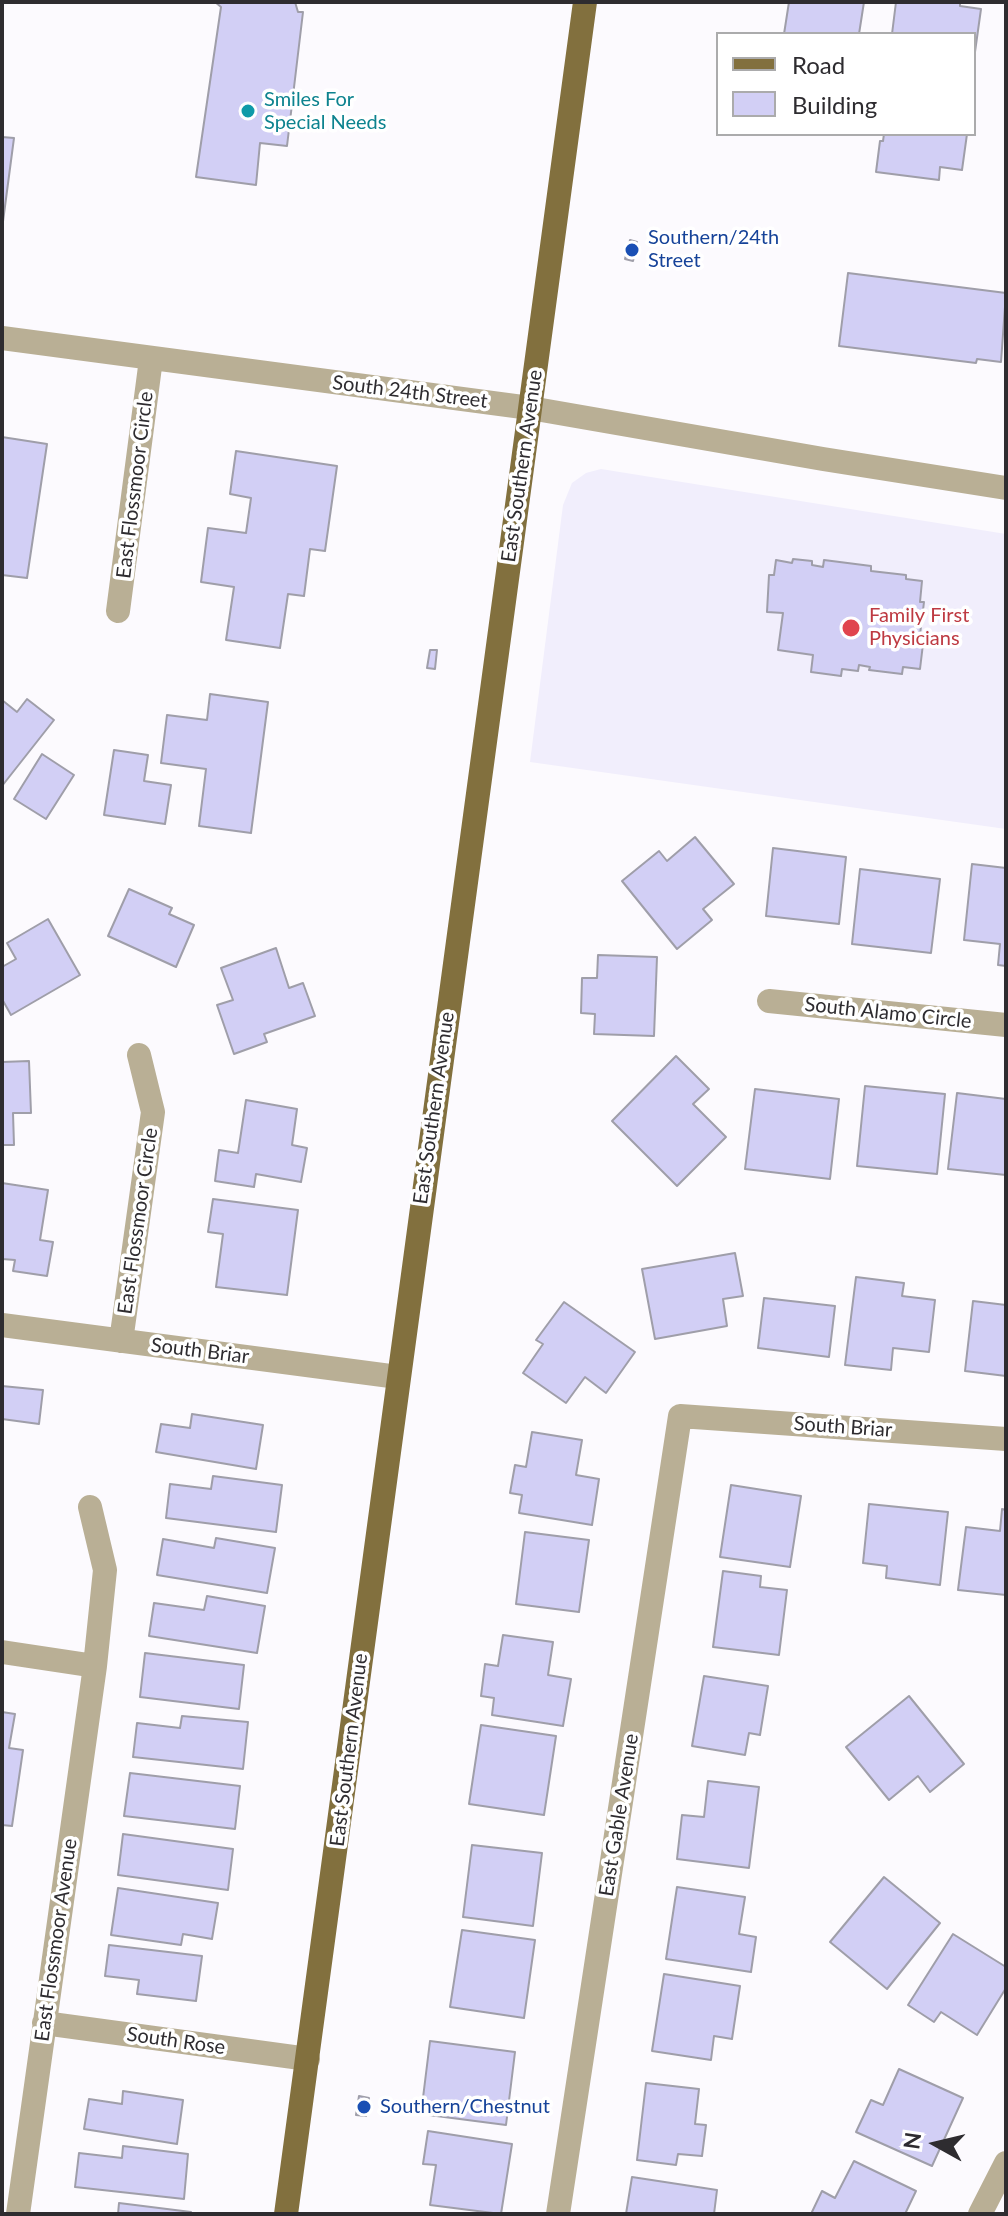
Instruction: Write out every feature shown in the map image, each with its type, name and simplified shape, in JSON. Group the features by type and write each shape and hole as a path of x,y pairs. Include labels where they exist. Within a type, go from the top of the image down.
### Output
{"main road":[{"name":"East Southern Avenue","path":"286,2214 585,2"}],"street":[{"name":"South 24th Street","path":"2,338 530,408 1006,488"},
{"name":"East Flossmoor Circle","path":"118,611 151,359"},
{"name":"South Alamo Circle","path":"769,1001 1006,1025"},
{"name":"East Flossmoor Circle","path":"121,1341 153,1112 139,1055"},
{"name":"South Briar","path":"2,1325 398,1377"},
{"name":"South Briar","path":"680,1416 1006,1439"},
{"name":"East Gable Avenue","path":"558,2214 680,1416"},
{"path":"2,1652 95,1666 105,1570 90,1507"},
{"name":"East Flossmoor Avenue","path":"18,2214 95,1666"},
{"name":"South Rose","path":"44,2023 308,2059"},
{"path":"980,2214 1006,2163"}],"shaded area":[{"path":"601,469 1006,534 1006,829 530,762 563,505 572,483 586,473"}],"building":[{"name":"Smiles For Special Needs","path":"215,2 295,2 298,12 303,12 287,146 260,143 256,185 196,177 221,7"},
{"path":"789,2 864,2 859,32 784,32"},
{"path":"896,2 960,2 960,6 981,9 976,45 976,32 892,32"},
{"path":"884,136 967,136 962,170 940,167 939,180 876,172 880,141 883,141"},
{"path":"2,137 14,138 2,229"},
{"path":"630,240 637,242 633,261 625,259"},
{"path":"848,273 1006,293 1001,362 977,359 976,363 839,346"},
{"path":"2,437 47,444 27,578 2,575"},
{"path":"236,451 337,466 325,551 310,549 304,596 288,594 280,648 226,640 234,587 201,582 208,528 246,533 251,498 230,494"},
{"name":"Family First Physicians","path":"793,559 812,561 812,565 823,567 824,560 871,566 871,571 906,575 906,579 922,581 920,602 924,602 919,643 923,644 920,669 903,667 902,674 869,670 870,667 859,665 858,671 842,669 841,676 811,672 813,655 778,650 783,613 767,612 769,575 774,575 776,560 792,563"},
{"path":"430,650 437,650 435,669 427,668"},
{"path":"210,694 268,702 251,833 199,826 206,769 161,763 167,715 207,720"},
{"path":"27,699 54,720 2,786 2,700 17,712"},
{"path":"114,750 148,755 144,781 171,785 165,824 104,815"},
{"path":"42,754 74,775 46,819 14,799"},
{"path":"695,837 734,884 703,909 712,920 677,949 622,881 659,851 667,861"},
{"path":"773,848 846,857 839,924 766,916"},
{"path":"972,864 1006,868 1006,966 998,965 1000,944 964,940"},
{"path":"860,869 940,879 931,953 852,944"},
{"path":"129,889 172,908 169,914 194,925 176,967 108,936"},
{"path":"48,919 80,975 11,1015 2,999 2,967 16,959 7,943"},
{"path":"276,948 289,988 303,983 315,1016 264,1034 267,1042 234,1054 217,1005 233,1000 221,968"},
{"path":"598,955 657,957 654,1036 594,1034 595,1014 581,1013 582,978 597,978"},
{"path":"676,1056 709,1089 693,1104 726,1137 677,1186 612,1121"},
{"path":"29,1061 31,1113 13,1113 14,1145 2,1145 2,1062"},
{"path":"865,1086 945,1094 937,1174 857,1166"},
{"path":"755,1089 839,1099 830,1179 745,1169"},
{"path":"957,1093 1006,1099 1006,1175 948,1169"},
{"path":"246,1100 297,1109 292,1145 307,1148 301,1182 256,1174 254,1187 215,1181 219,1150 238,1153"},
{"path":"2,1183 48,1190 40,1240 53,1242 47,1276 13,1271 15,1260 2,1259"},
{"path":"213,1199 298,1210 287,1295 216,1287 223,1234 208,1232"},
{"path":"735,1253 743,1296 723,1299 727,1326 655,1339 642,1269"},
{"path":"856,1277 904,1283 902,1296 935,1300 929,1352 893,1348 891,1370 845,1365"},
{"path":"764,1298 835,1306 829,1357 758,1348"},
{"path":"973,1301 1006,1305 1006,1376 965,1371"},
{"path":"564,1302 635,1352 606,1393 585,1377 566,1403 523,1373 543,1344 536,1340"},
{"path":"2,1386 43,1390 39,1424 2,1419"},
{"path":"192,1414 263,1425 256,1469 156,1452 161,1424 190,1428"},
{"path":"532,1432 582,1440 576,1475 599,1479 592,1525 519,1513 522,1495 510,1493 515,1465 526,1467"},
{"path":"213,1476 282,1485 276,1532 166,1518 170,1484 211,1489"},
{"path":"731,1485 801,1496 790,1567 720,1557"},
{"path":"869,1504 948,1512 940,1585 886,1578 887,1566 863,1563"},
{"path":"1002,1509 1006,1510 1006,1595 958,1590 966,1527 1000,1531"},
{"path":"525,1532 589,1540 579,1612 516,1604"},
{"path":"216,1538 275,1548 267,1593 157,1575 163,1539 214,1548"},
{"path":"723,1571 761,1576 760,1587 787,1590 779,1655 713,1647"},
{"path":"207,1596 265,1606 257,1653 149,1636 154,1603 204,1610"},
{"path":"503,1635 553,1642 548,1675 571,1679 563,1726 492,1715 494,1698 481,1696 485,1664 498,1666"},
{"path":"145,1653 244,1665 239,1709 140,1697"},
{"path":"704,1676 768,1686 760,1735 749,1733 745,1755 692,1746"},
{"path":"909,1696 964,1764 930,1792 918,1776 889,1800 846,1747"},
{"path":"2,1712 15,1714 9,1748 23,1750 12,1826 2,1825"},
{"path":"182,1716 248,1722 243,1769 133,1757 137,1723 180,1728"},
{"path":"481,1725 556,1736 544,1815 469,1804"},
{"path":"130,1773 240,1786 235,1829 124,1816"},
{"path":"708,1781 759,1787 749,1868 677,1859 682,1815 704,1817"},
{"path":"123,1834 233,1849 228,1890 118,1875"},
{"path":"472,1845 542,1853 533,1926 463,1917"},
{"path":"884,1877 940,1923 887,1989 830,1942"},
{"path":"677,1887 745,1897 739,1934 756,1937 751,1972 666,1959"},
{"path":"118,1888 218,1903 212,1939 183,1934 181,1945 111,1935"},
{"path":"462,1930 535,1940 524,2018 450,2007"},
{"path":"953,1934 1006,1967 1006,1988 977,2035 941,2012 934,2022 908,2005"},
{"path":"109,1945 202,1956 196,2001 137,1994 139,1980 105,1976"},
{"path":"664,1974 740,1986 732,2039 714,2036 711,2060 652,2051"},
{"path":"430,2041 515,2052 506,2125 421,2114"},
{"path":"899,2069 963,2098 932,2166 856,2132 871,2100 883,2105"},
{"path":"646,2083 699,2089 695,2124 706,2125 702,2156 678,2154 676,2165 637,2160"},
{"path":"123,2091 183,2100 177,2144 84,2129 89,2099 122,2104"},
{"path":"359,2096 369,2098 366,2116 356,2115"},
{"path":"428,2131 512,2144 501,2214 430,2205 436,2165 423,2164"},
{"path":"123,2146 188,2154 184,2199 75,2187 79,2153 122,2158"},
{"path":"854,2161 916,2191 905,2214 811,2214 822,2191 835,2198"},
{"path":"632,2177 717,2190 714,2214 626,2214"},
{"path":"119,2203 191,2212 191,2214 118,2214"}],"place":[{"name":"Smiles For Special Needs","path":"248,111"},
{"name":"Southern/24th Street","path":"632,250"},
{"name":"Family First Physicians","path":"851,628"},
{"name":"Southern/Chestnut","path":"364,2107"}]}
